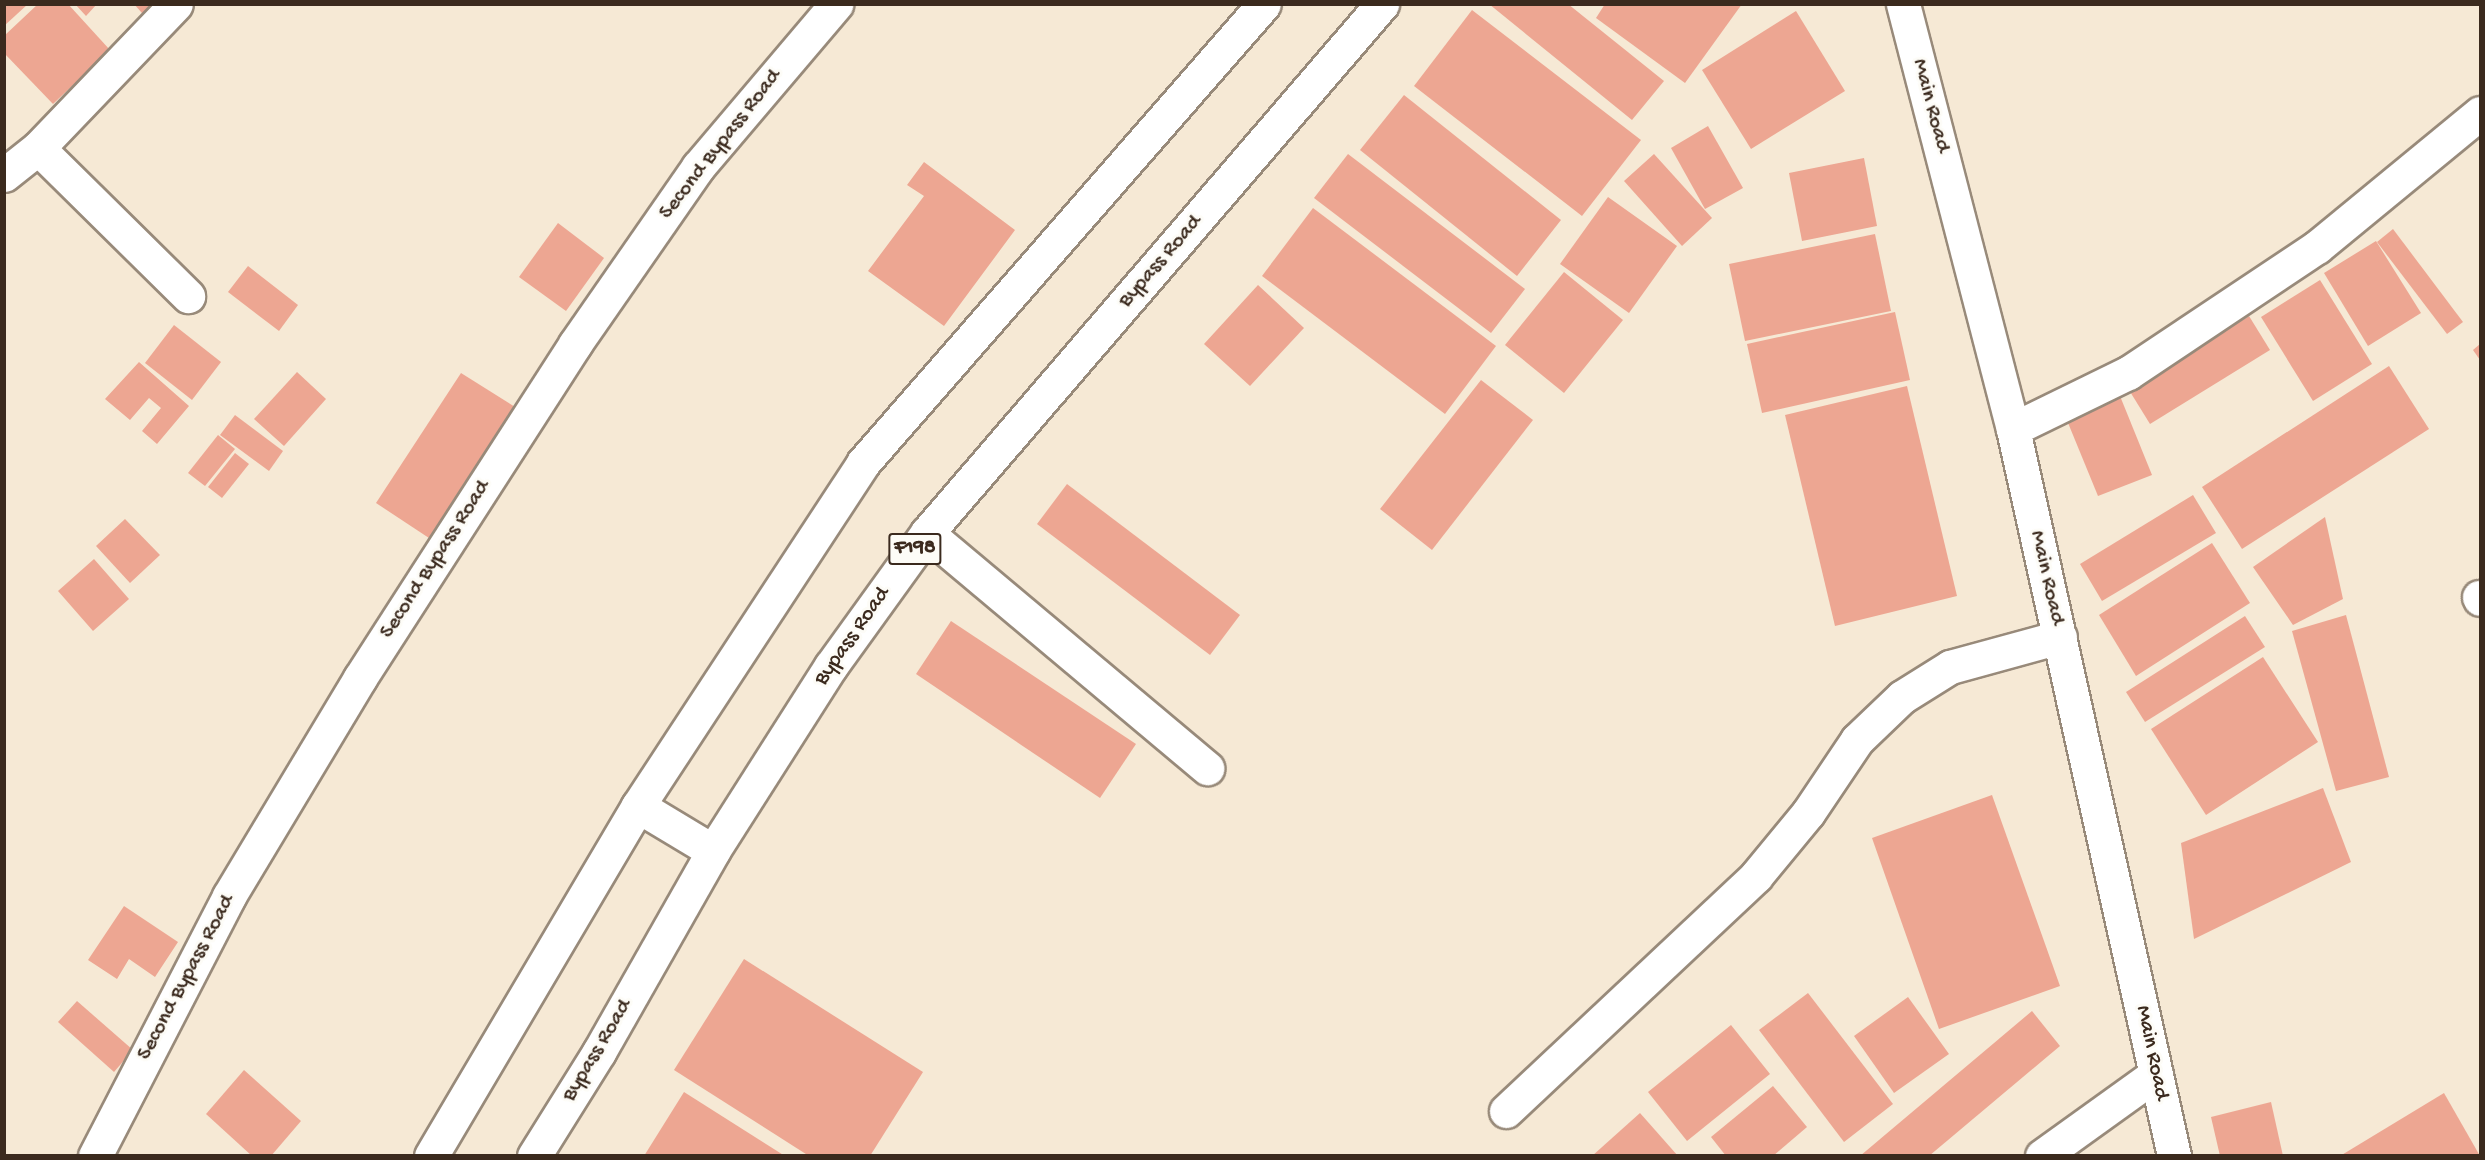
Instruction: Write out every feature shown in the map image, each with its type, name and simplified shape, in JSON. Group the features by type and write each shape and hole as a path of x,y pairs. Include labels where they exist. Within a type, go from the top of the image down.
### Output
{"main road":[{"path":"4,175 38,148 176,4"},
{"name":"Second Bypass Road","path":"95,1155 229,896 360,678 550,384 698,167 836,4"},
{"path":"431,1155 638,806 863,463 1264,4"},
{"name":"Bypass Road","path":"534,1155 599,1052 713,851 831,666 927,533 1382,4"},
{"name":"Main Road","path":"1903,4 2013,429 2174,1155"},
{"path":"2013,429 2128,373 2317,247 2481,113"},
{"path":"38,148 188,296"},
{"path":"927,533 1207,768"},
{"path":"1506,1111 1756,876 1808,813 1857,740 1902,697 1950,667 2060,637"},
{"path":"638,806 713,851"},
{"path":"2042,1155 2156,1074"}],"building":[{"path":"4,4 28,4 4,26"},
{"path":"38,4 68,4 110,50 53,104 4,53 4,36"},
{"path":"75,4 97,4 86,16"},
{"path":"134,4 166,4 149,21"},
{"path":"1489,4 1568,4 1664,81 1632,120"},
{"path":"1605,4 1742,4 1685,83 1596,18"},
{"path":"1472,10 1641,140 1582,216 1414,86"},
{"path":"1796,11 1845,91 1751,149 1702,70"},
{"path":"1404,95 1561,220 1517,276 1360,150"},
{"path":"1708,126 1743,188 1705,209 1671,148"},
{"path":"1348,154 1525,289 1491,333 1314,198"},
{"path":"1654,154 1712,218 1682,246 1624,181"},
{"path":"1864,158 1877,226 1802,241 1789,173"},
{"path":"924,162 1015,230 944,326 868,271 924,196 907,185"},
{"path":"1608,197 1677,246 1629,313 1560,264"},
{"path":"1313,208 1496,346 1445,414 1262,276"},
{"path":"558,223 604,258 566,311 519,277"},
{"path":"2393,229 2463,322 2447,334 2377,242"},
{"path":"1875,234 1891,311 1745,341 1729,264"},
{"path":"2376,241 2421,313 2368,346 2324,273"},
{"path":"248,266 298,305 279,331 228,292"},
{"path":"1564,272 1623,320 1564,393 1505,345"},
{"path":"2320,280 2372,364 2313,401 2261,317"},
{"path":"1258,285 1304,328 1250,386 1204,344"},
{"path":"1895,312 1910,380 1762,413 1747,344"},
{"path":"2249,316 2270,350 2150,424 2129,390"},
{"path":"174,325 221,362 192,400 145,363"},
{"path":"2480,344 2480,360 2473,350"},
{"path":"139,362 189,406 157,444 142,431 161,408 149,398 130,420 105,399"},
{"path":"2389,366 2429,429 2242,549 2202,487"},
{"path":"297,372 326,399 284,446 254,419"},
{"path":"461,373 515,407 429,538 376,503"},
{"path":"1481,380 1533,420 1432,550 1380,509"},
{"path":"1907,386 1957,596 1835,626 1785,415"},
{"path":"2120,396 2152,475 2098,496 2066,418"},
{"path":"235,415 283,451 269,471 220,435"},
{"path":"218,435 235,449 205,486 188,473"},
{"path":"235,453 249,464 222,498 208,487"},
{"path":"1067,484 1240,615 1210,655 1037,524"},
{"path":"2193,495 2216,533 2102,601 2080,564"},
{"path":"2325,517 2343,599 2293,625 2253,567"},
{"path":"125,519 160,555 130,583 96,546"},
{"path":"2212,543 2250,603 2136,676 2099,615"},
{"path":"94,559 129,599 93,631 58,591"},
{"path":"2346,615 2389,777 2336,791 2292,631"},
{"path":"2245,616 2265,647 2145,722 2126,692"},
{"path":"951,621 1136,744 1100,798 916,674"},
{"path":"2263,657 2318,742 2206,815 2151,729"},
{"path":"2323,788 2351,862 2194,939 2181,843"},
{"path":"1992,795 2060,986 1939,1029 1872,838"},
{"path":"124,906 178,942 155,977 129,959 117,979 88,960"},
{"path":"744,959 923,1072 870,1156 809,1156 674,1070"},
{"path":"1808,993 1893,1104 1844,1142 1759,1030"},
{"path":"1908,997 1949,1054 1894,1093 1854,1036"},
{"path":"77,1001 133,1050 114,1072 58,1022"},
{"path":"2032,1011 2060,1046 1929,1156 1860,1156"},
{"path":"1731,1025 1770,1074 1687,1141 1648,1092"},
{"path":"244,1070 301,1121 271,1156 252,1156 206,1114"},
{"path":"1773,1086 1807,1127 1773,1156 1726,1156 1711,1137"},
{"path":"684,1092 785,1156 644,1156"},
{"path":"2444,1093 2480,1156 2340,1156"},
{"path":"2271,1102 2283,1156 2220,1156 2211,1117"},
{"path":"1640,1113 1678,1156 1592,1156"}]}
